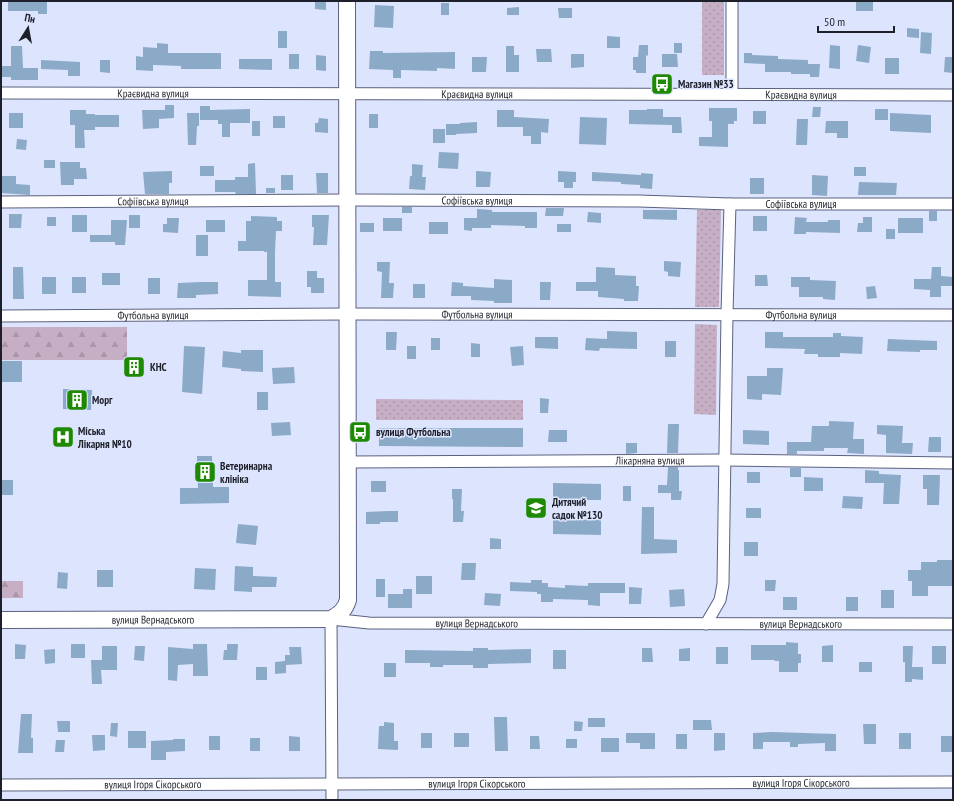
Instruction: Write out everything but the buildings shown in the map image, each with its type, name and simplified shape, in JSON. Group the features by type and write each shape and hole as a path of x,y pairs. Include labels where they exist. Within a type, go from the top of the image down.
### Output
{"street":[{"path":"332,800 331,619 340,614 345,608 348,600 347,1"},
{"path":"732,1 732,94"},
{"name":"Краєвидна вулиця","path":"1,93 953,95"},
{"name":"Софіївська вулиця","path":"1,202 348,200 730,204 953,204"},
{"path":"706,624 720,600 723,584 726,314 730,204"},
{"name":"Футбольна вулиця","path":"1,316 348,314 953,315"},
{"name":"Лікарняна вулиця","path":"347,462 724,460 953,463"},
{"name":"вулиця Вернадського","path":"1,620 331,619 369,623 953,624"},
{"name":"вулиця Ігоря Сікорського","path":"1,785 953,782"}],"green space":[{"path":"702,1 724,1 724,75 702,75"},
{"path":"697,210 721,210 719,307 695,307"},
{"path":"695,324 717,325 716,415 694,414"},
{"path":"1,327 127,327 127,360 1,360"},
{"path":"376,399 523,400 523,420 376,420"},
{"path":"1,581 23,581 23,598 1,598"}],"place":[{"name":"Магазин №33","path":"662,84"},
{"name":"КНС","path":"134,367"},
{"name":"Морг","path":"77,400"},
{"name":"вулиця Футбольна","path":"360,432"},
{"name":"Міська Лікарня №10","path":"63,437"},
{"name":"Ветеринарна клініка","path":"205,472"},
{"name":"Дитячий садок №130","path":"536,508"}]}
